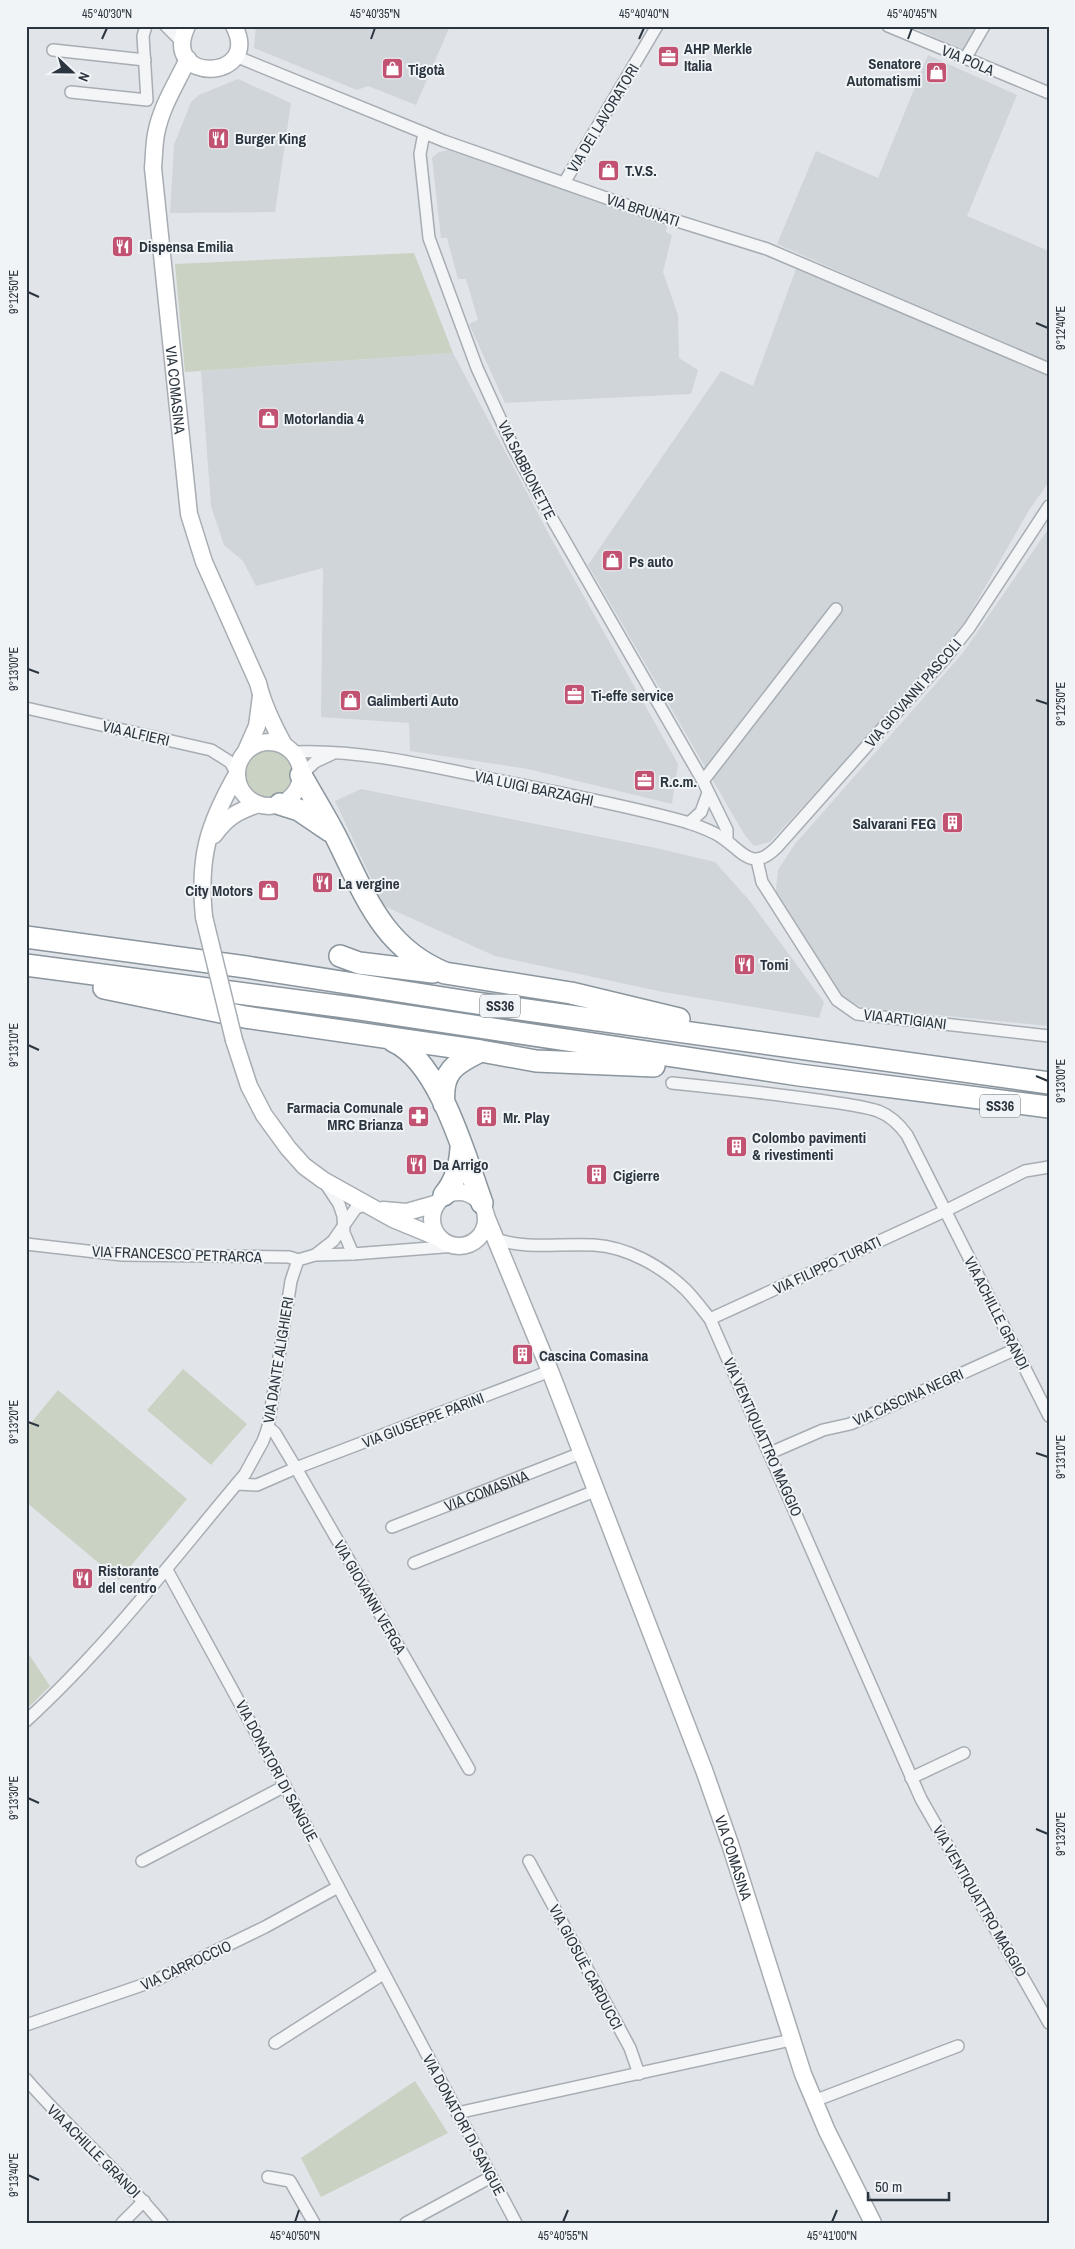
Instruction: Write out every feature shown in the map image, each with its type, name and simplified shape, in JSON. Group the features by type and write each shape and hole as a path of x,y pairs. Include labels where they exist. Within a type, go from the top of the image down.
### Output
{"highway":[{"path":"301,775 334,834 363,894 387,932 402,948 429,967 446,973"},
{"path":"280,804 299,810 334,834"},
{"name":"SS36","path":"26,937 246,966 469,1002 760,1041 1049,1083"},
{"path":"340,956 359,963 446,973 571,993 736,1032 760,1041"},
{"path":"26,967 59,979 226,1013 550,1063 667,1066 780,1078 799,1075"},
{"name":"SS36","path":"26,967 360,1009 799,1075 1049,1107"},
{"path":"384,1037 400,1044 413,1054 428,1072 461,1145 484,1210"},
{"path":"444,1104 443,1093 451,1070 458,1062 481,1051"},
{"name":"SS36","path":"975,1073 993,1070 1049,1074"},
{"name":"SS36","path":"951,1094 1049,1115"},
{"path":"440,1200 450,1188 460,1162 461,1145"}],"main road":[{"path":"184,34 191,62 212,70 222,68 235,56 238,46 235,27"},
{"name":"VIA COMASINA","path":"191,62 181,74 161,116 156,134 153,168 189,514 204,562 258,683 261,696 288,749"},
{"name":"VIA COMASINA","path":"246,751 257,726 261,696"},
{"path":"237,774 243,792 258,804 269,806 280,804 295,792 301,775 300,767 288,749 274,742 254,745 246,751 241,758 237,774 216,814 203,857 202,894 204,916 234,1040 249,1086 264,1115 304,1166 323,1180 393,1219 439,1238 494,1254 508,1268"},
{"path":"203,857 224,821 236,813 258,804"},
{"path":"373,1207 407,1212 460,1191 468,1192 484,1210 482,1233 462,1245"},
{"path":"439,1238 431,1222 440,1200"},
{"name":"VIA COMASINA","path":"484,1210 550,1372 704,1770 730,1844 791,2040 814,2100 873,2223"}],"street":[{"path":"71,92 148,100 143,36 146,26"},
{"path":"166,26 184,34"},
{"name":"VIA DEI LAVORATORI","path":"564,183 657,26"},
{"name":"VIA POLA","path":"888,26 1049,93"},
{"path":"965,59 984,26"},
{"path":"53,50 145,60"},
{"name":"VIA BRUNATI","path":"235,56 424,133 629,206 767,250 1049,370"},
{"name":"VIA SABBIONETTE","path":"424,133 420,154 429,238 477,368 516,452 543,503 703,781 727,830 726,841"},
{"name":"VIA GIOVANNI PASCOLI","path":"757,860 764,858 777,847 970,628 1049,506"},
{"path":"703,781 836,609"},
{"name":"VIA ALFIERI","path":"26,708 212,750 230,762 237,774"},
{"name":"VIA LUIGI BARZAGHI","path":"288,749 357,754 643,810 689,823 711,832 726,841"},
{"path":"301,775 315,762 336,753"},
{"path":"689,823 701,812 708,793"},
{"path":"726,841 745,857 757,860"},
{"name":"VIA ARTIGIANI","path":"757,860 762,882 837,1000 857,1014 1049,1036"},
{"name":"VIA ACHILLE GRANDI","path":"672,1083 780,1095 879,1112 890,1117 907,1135 1049,1416"},
{"name":"VIA FILIPPO TURATI","path":"710,1319 945,1211 1025,1171 1049,1167"},
{"path":"323,1180 339,1204 343,1216 347,1243 353,1254"},
{"path":"315,1255 333,1241 356,1208 373,1207"},
{"name":"VIA VENTIQUATTRO MAGGIO","path":"495,1239 524,1246 595,1245 623,1250 655,1266 686,1289 710,1319 911,1778 925,1807 1045,2006 1049,2023"},
{"name":"VIA FRANCESCO PETRARCA","path":"26,1244 122,1255 289,1257 298,1260"},
{"path":"298,1260 315,1255 353,1254 462,1245"},
{"name":"VIA DANTE ALIGHIERI","path":"26,1721 79,1670 167,1570 237,1484 254,1460 268,1427 291,1281 298,1260"},
{"name":"VIA CASCINA NEGRI","path":"770,1453 822,1430 850,1424 1016,1349"},
{"name":"VIA GIUSEPPE PARINI","path":"237,1484 257,1485 296,1468 550,1372"},
{"name":"VIA GIOVANNI VERGA","path":"268,1427 275,1433 296,1468 469,1769"},
{"name":"VIA COMASINA","path":"392,1526 581,1453"},
{"path":"414,1563 595,1491"},
{"name":"VIA DONATORI DI SANGUE","path":"167,1570 286,1786 516,2223"},
{"path":"911,1778 964,1753"},
{"path":"142,1862 286,1786"},
{"name":"VIA GIOSUÈ CARDUCCI","path":"529,1862 630,2048 639,2074"},
{"name":"VIA CARROCCIO","path":"26,2025 154,1982 264,1927 338,1887"},
{"path":"275,2043 384,1974"},
{"path":"457,2113 791,2040"},
{"path":"814,2100 958,2046"},
{"name":"VIA ACHILLE GRANDI","path":"26,2079 50,2106 144,2201 162,2223"},
{"path":"268,2177 290,2181 314,2223"},
{"path":"406,2223 491,2177"},
{"path":"122,2223 144,2201"}],"shaded area":[{"path":"256,26 450,26 416,105 368,86 357,90 254,48"},
{"path":"910,26 976,26 963,50"},
{"path":"928,55 1017,95 967,216 1049,251 1049,364 777,244 816,151 878,178"},
{"path":"238,79 291,103 275,212 170,213 174,145 191,102 199,95"},
{"path":"449,150 667,225 666,232 672,235 663,272 678,315 679,358 698,370 691,394 505,403 469,324 478,320 466,279 458,279 447,238 441,238 432,158 439,152"},
{"path":"796,269 1049,375 1049,482 1029,510 964,624 899,703 770,842 754,846 744,834 588,565 721,371 753,386"},
{"path":"453,353 551,538 678,764 672,804 528,769 410,751 409,723 321,717 323,568 256,586 243,561 224,545 211,506 201,371"},
{"name":"Salvarani FEG","path":"1049,528 1049,1026 865,1008 841,998 775,900 778,870 795,844 962,654"},
{"path":"361,789 656,848 715,862 749,900 824,1002 819,1018 663,992 495,956 384,906 335,801"}],"green space":[{"path":"414,253 453,353 185,372 175,264"},
{"path":"270,750 279,752 287,757 292,765 294,774 292,783 287,791 279,796 270,798 261,796 253,791 248,783 246,774 248,765 253,757 261,752"},
{"path":"183,1369 247,1424 211,1465 147,1410"},
{"path":"58,1390 187,1499 119,1580 26,1502 26,1429"},
{"path":"26,1650 50,1686 26,1710"},
{"path":"415,2081 448,2133 321,2197 301,2158"}],"place":[{"name":"AHP Merkle Italia","path":"668,57"},
{"name":"Tigotà","path":"392,69"},
{"name":"Senatore Automatismi","path":"937,72"},
{"name":"Burger King","path":"219,138"},
{"name":"T.V.S.","path":"609,170"},
{"name":"Dispensa Emilia","path":"123,246"},
{"name":"Motorlandia 4","path":"268,418"},
{"name":"Ps auto","path":"613,561"},
{"name":"Ti-effe service","path":"575,695"},
{"name":"Galimberti Auto","path":"351,700"},
{"name":"R.c.m.","path":"644,781"},
{"name":"Salvarani FEG","path":"952,823"},
{"name":"La vergine","path":"322,883"},
{"name":"City Motors","path":"269,890"},
{"name":"Tomi","path":"744,964"},
{"name":"Farmacia Comunale MRC Brianza","path":"419,1116"},
{"name":"Mr. Play","path":"487,1117"},
{"name":"Colombo pavimenti & rivestimenti","path":"736,1146"},
{"name":"Da Arrigo","path":"417,1164"},
{"name":"Cigierre","path":"597,1175"},
{"name":"Cascina Comasina","path":"523,1355"},
{"name":"Ristorante del centro","path":"82,1579"}]}
